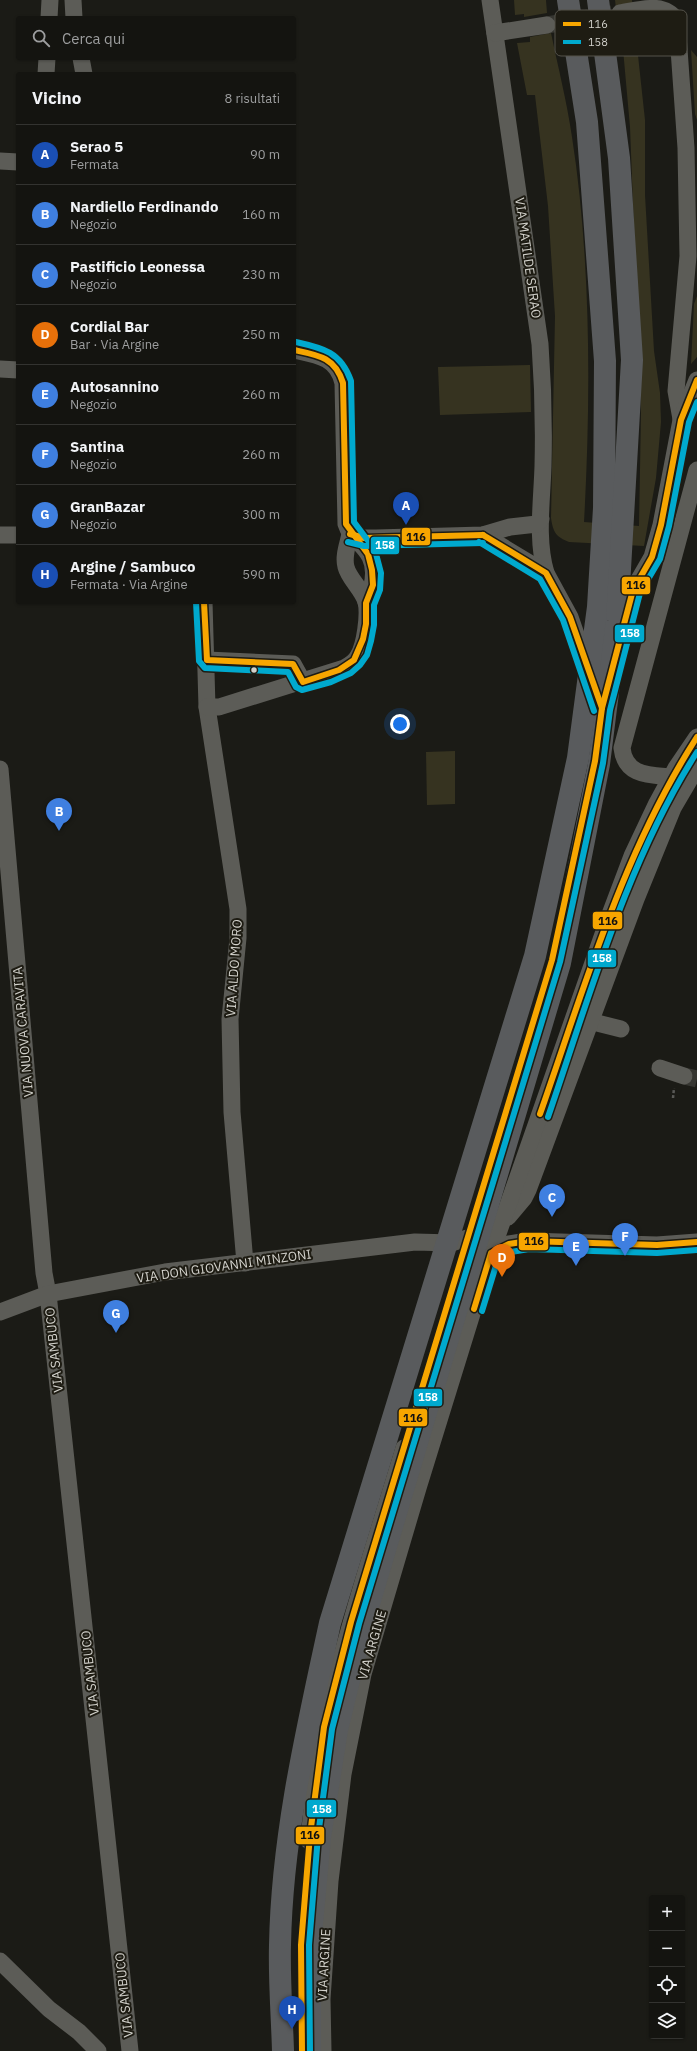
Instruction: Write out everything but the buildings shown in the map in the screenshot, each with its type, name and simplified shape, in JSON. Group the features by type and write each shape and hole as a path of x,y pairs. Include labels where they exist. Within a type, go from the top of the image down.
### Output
{"highway":[{"path":"561,0 563,10"},
{"path":"568,0 570,10"},
{"path":"573,56 587,122"},
{"path":"310,2051 310,1946 320,1838 337,1730 362,1626 560,963 599,764 617,620 614,509 605,361 587,122 577,56"},
{"path":"283,2051 280,1945 291,1824 308,1724 330,1623 535,956 578,758 598,607 614,509 632,360 619,158 605,56"}],"street":[{"path":"49,16 50,0"},
{"path":"73,0 74,16"},
{"name":"VIA MATILDE SERAO","path":"490,0 540,344 544,430 541,519 542,556 546,573"},
{"path":"642,10 657,8 665,10"},
{"path":"495,33 547,24"},
{"path":"681,56 691,149 693,257 676,391 681,420"},
{"path":"46,72 47,60"},
{"path":"81,60 84,72"},
{"path":"0,160 16,162"},
{"path":"207,707 219,707 344,668 352,663 363,647 366,623 366,602 372,589 372,566 370,556 350,534 346,524 343,382 337,367 329,360 296,351"},
{"path":"0,370 16,370"},
{"path":"302,2051 301,1945 310,1835 324,1728 351,1622 461,1244 552,960 595,761 602,708 633,590 652,557 661,525 681,420 697,380"},
{"path":"671,778 639,773 627,764 623,757 622,748 697,470"},
{"path":"350,534 364,538 483,535 510,527 537,524 541,519"},
{"path":"350,534 345,558 346,566 366,602"},
{"path":"0,535 16,535"},
{"path":"483,535 546,573 570,617 602,708"},
{"name":"VIA ALDO MORO","path":"204,604 207,660 207,707 238,909 238,938 230,1019 232,1112 245,1263"},
{"path":"207,660 293,664 303,682"},
{"name":"VIA ARGINE","path":"323,2051 322,1999 330,1880 343,1774 363,1674 418,1488 500,1226 630,862 657,803 697,737"},
{"path":"528,1241 500,1226 524,1198 528,1190 589,1021 673,808 690,775 697,767"},
{"name":"VIA NUOVA CARAVITA","path":"0,769 44,1273 48,1294"},
{"path":"589,1021 621,1030"},
{"path":"660,1068 684,1076"},
{"path":"491,1253 509,1244 528,1241 657,1245 697,1242"},
{"name":"VIA DON GIOVANNI MINZONI","path":"0,1312 48,1294 166,1272 415,1242 461,1244"},
{"name":"VIA SAMBUCO","path":"48,1294 130,2051"},
{"path":"0,1961 49,2009 79,2032 98,2051"}],"shaded area":[{"path":"514,0 546,0 547,13 524,17 524,14 515,15"},
{"path":"615,0 632,0 633,10 616,10"},
{"path":"551,33 572,137 583,231 588,329 588,427 584,522 639,526 641,413 630,127 624,56 638,56 645,120 645,195 654,351 660,393 661,422 656,478 644,546 569,542 558,536 553,527 551,518 555,316 548,206 535,95 527,95 517,43 530,42 530,37"},
{"path":"691,50 697,57 697,120 695,114"},
{"path":"697,296 697,357 691,364 694,304"},
{"path":"530,365 531,412 440,415 438,367"},
{"path":"455,751 455,804 427,805 426,752"}],"tunnel":[{"path":"547,25 555,24"},
{"path":"684,1076 697,1079"}],"transit line":[{"name":"158","path":"196,604 199,661 205,668 288,672 296,687 302,690 331,682 351,673 360,665 367,655 374,625 374,605 380,590 381,573 375,550 354,522 351,381 347,371 336,357 323,349 296,342"},
{"name":"116","path":"204,604 207,660 293,664 303,682 339,670 354,660 363,639 366,624 366,603 373,585 372,570 368,554 346,524 343,383 340,374 330,362 318,356 296,350"},
{"name":"116","path":"302,2051 301,1945 310,1835 324,1727 351,1622 552,960 595,761 602,708 633,590 652,557 661,525 681,420 697,380"},
{"name":"158","path":"310,2051 309,1945 318,1836 332,1729 359,1624 560,962 603,763 610,710 640,593 660,559 669,526 689,422 697,402"},
{"name":"116","path":"350,534 364,538 483,535"},
{"name":"116","path":"483,535 546,573 570,617 602,708"},
{"name":"158","path":"348,542 364,546 483,543"},
{"name":"158","path":"479,542 540,579 563,620 594,711"},
{"name":"116","path":"540,1114 590,969 627,873 648,826 671,781 697,737"},
{"name":"158","path":"548,1117 595,977 630,883 672,794 697,752"},
{"name":"116","path":"474,1309 491,1253 509,1244 528,1241 657,1245 697,1242"},
{"name":"158","path":"482,1311 498,1259 511,1252 529,1249 657,1253 697,1250"}],"place":[{"name":"Serao 5","path":"406,525"},
{"name":"Nardiello Ferdinando","path":"59,831"},
{"name":"Pastificio Leonessa","path":"552,1217"},
{"name":"Santina","path":"625,1256"},
{"name":"Autosannino","path":"576,1266"},
{"name":"Cordial Bar","path":"502,1277"},
{"name":"GranBazar","path":"116,1333"},
{"name":"Argine / Sambuco","path":"292,2029"}]}
